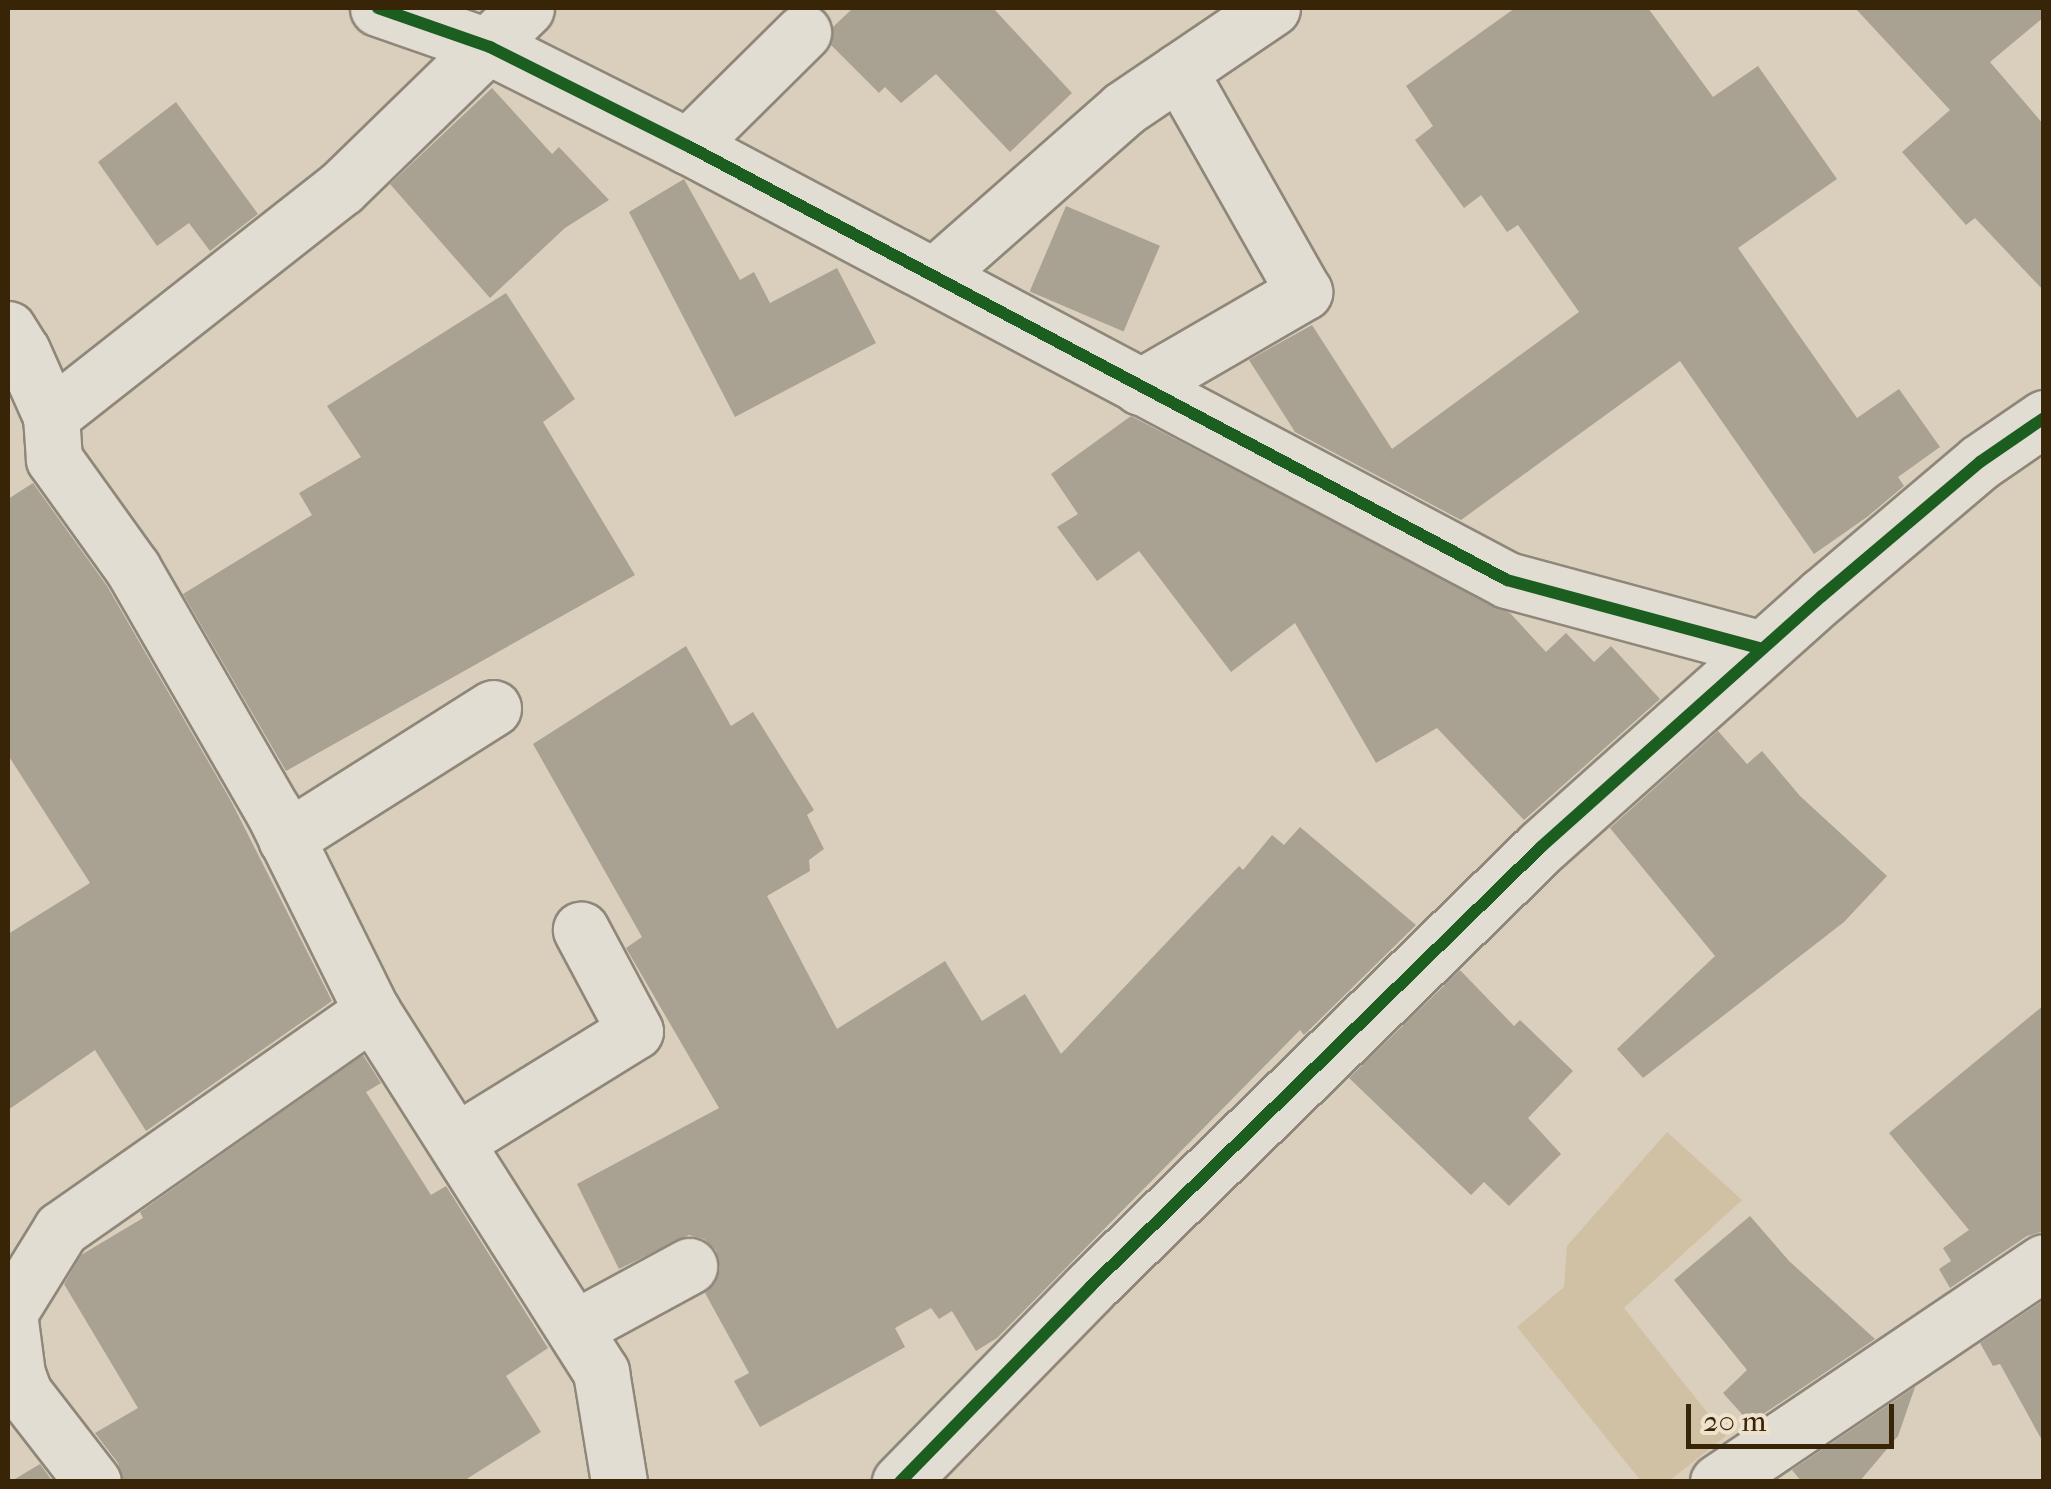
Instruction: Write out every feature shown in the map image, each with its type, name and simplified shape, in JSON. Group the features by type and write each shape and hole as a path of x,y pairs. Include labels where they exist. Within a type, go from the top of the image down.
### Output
{"street":[{"path":"378,8 490,48 688,146 1507,580 1762,649"},
{"path":"51,416 341,188 490,48 526,8"},
{"path":"936,275 1123,110 1272,8"},
{"path":"688,146 803,32"},
{"path":"1140,386 1304,292 1179,71"},
{"path":"8,329 51,416 54,459 133,569 286,839 372,1010 601,1372 619,1482"},
{"path":"900,1482 1090,1287 1527,860 1762,649 1980,462 2044,418"},
{"path":"286,839 493,708"},
{"path":"457,1141 635,1031 581,930"},
{"path":"92,1482 24,1394 8,1313 60,1229 372,1010"},
{"path":"1718,1482 2044,1262"},
{"path":"575,1328 689,1266"}],"shaded area":[{"path":"1667,1132 1742,1200 1624,1308 1726,1436 1669,1481 1641,1481 1517,1327 1564,1287 1567,1246"}],"building":[{"path":"853,8 993,8 1072,93 1010,152 936,74 901,103 885,87 879,93 831,45 833,27"},
{"path":"1515,8 1648,8 1713,97 1758,66 1837,179 1738,248 1857,418 1899,389 1940,447 1898,477 1904,486 1814,554 1680,361 1461,520 1295,432 1249,360 1312,325 1392,449 1579,312 1518,225 1507,232 1481,195 1464,208 1415,140 1433,126 1406,86"},
{"path":"1855,8 2044,8 2044,17 1990,62 2044,125 2044,291 1975,218 1966,225 1902,152 1950,110"},
{"path":"492,88 552,154 559,147 609,200 565,228 490,298 390,184"},
{"path":"176,102 258,214 210,251 189,223 157,246 98,162"},
{"path":"684,179 740,280 754,272 770,303 837,268 876,343 735,417 629,212"},
{"path":"1066,206 1160,246 1124,331 1030,292"},
{"path":"506,293 575,399 543,422 635,575 286,771 183,594 312,515 299,493 361,457 327,406"},
{"path":"1131,416 1510,613 1546,652 1566,633 1594,662 1611,646 1660,699 1524,820 1437,728 1376,763 1295,623 1231,672 1139,551 1097,581 1057,527 1078,514 1051,474"},
{"path":"33,483 107,586 231,801 332,1001 146,1131 95,1050 8,1110 8,934 90,883 8,755 8,499"},
{"path":"686,646 731,726 753,712 814,810 807,815 824,849 809,860 810,871 767,896 837,1029 945,961 982,1021 1025,994 1061,1054 1239,866 1243,870 1272,835 1284,845 1300,827 1416,925 1304,1035 1300,1030 997,1338 976,1351 952,1311 939,1319 931,1308 895,1328 905,1347 760,1427 734,1381 749,1373 705,1293 715,1283 720,1268 716,1250 704,1239 689,1235 619,1269 577,1184 719,1108 626,948 642,937 533,744"},
{"path":"1718,731 1747,764 1762,751 1800,796 1887,876 1844,922 1643,1078 1617,1049 1715,956 1610,828"},
{"path":"1460,970 1514,1026 1520,1020 1573,1071 1528,1118 1561,1154 1509,1206 1484,1182 1471,1195 1349,1078"},
{"path":"2044,1005 2044,1231 2027,1236 1950,1288 1939,1269 1951,1261 1943,1248 1969,1230 1889,1133"},
{"path":"363,1055 381,1083 366,1092 431,1195 446,1186 548,1348 506,1376 541,1432 462,1482 124,1482 118,1463 95,1433 138,1408 64,1284 81,1255 143,1218 140,1212"},
{"path":"1750,1216 1789,1261 1875,1339 1750,1423 1723,1393 1747,1370 1674,1280"},
{"path":"2044,1300 2044,1444 2000,1364 1993,1366 1980,1343"},
{"path":"1915,1387 1898,1436 1859,1482 1802,1482 1792,1470"},
{"path":"40,1464 53,1482 10,1482"}],"cycle path":[{"path":"378,8 490,47 688,146 1507,580 1762,649"},
{"path":"900,1482 1090,1287 1541,847 1822,596 1980,462 2044,418"}]}
